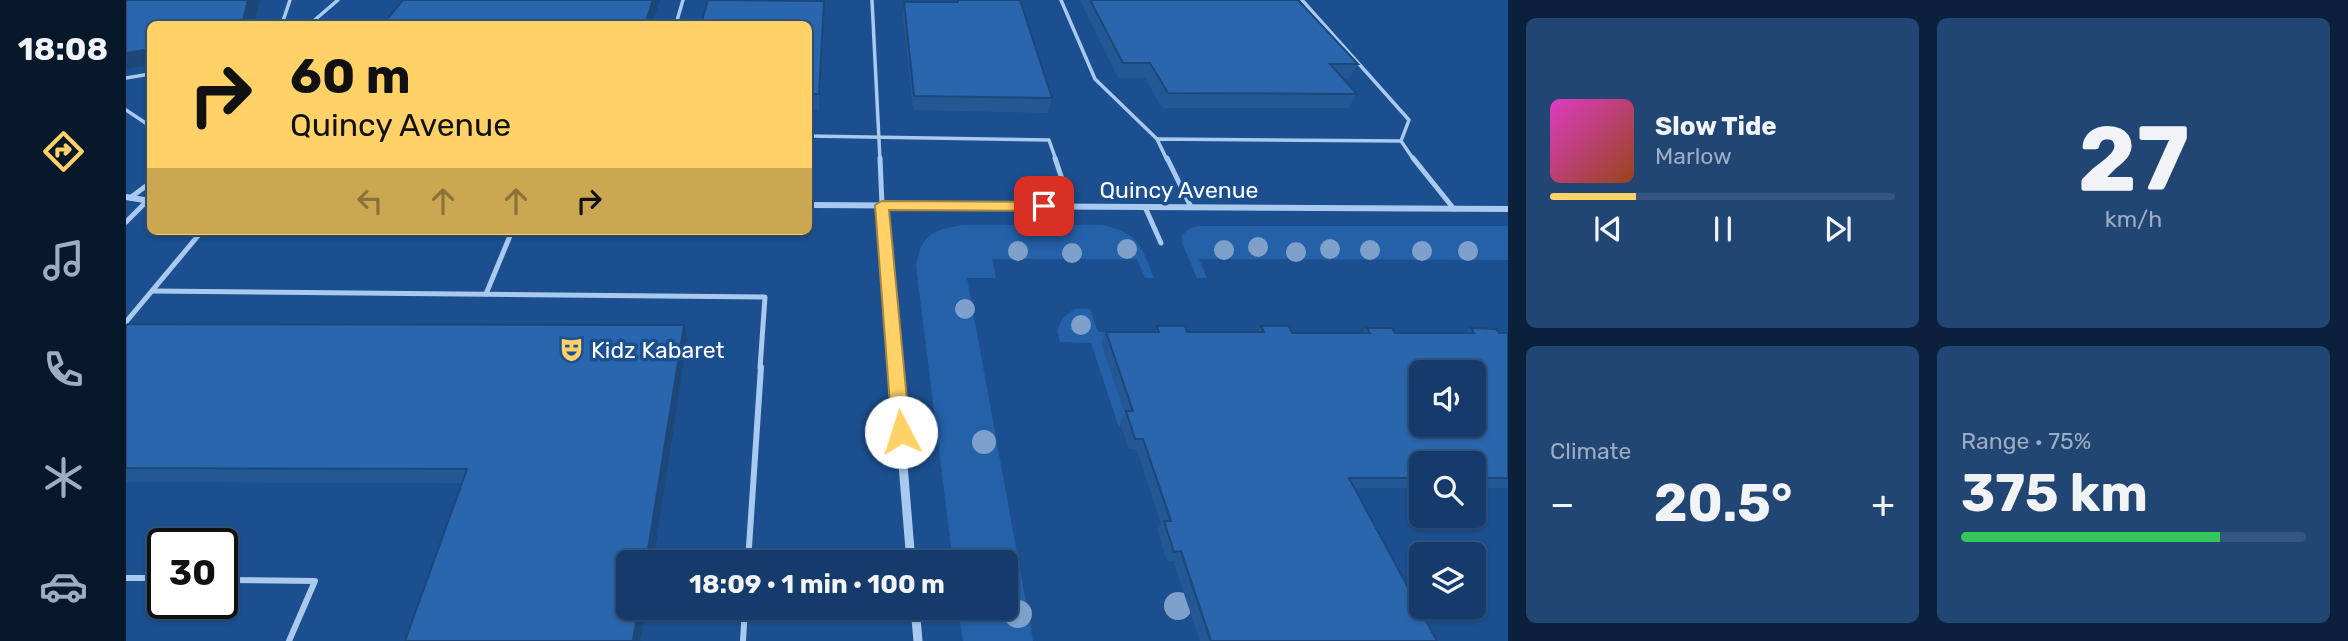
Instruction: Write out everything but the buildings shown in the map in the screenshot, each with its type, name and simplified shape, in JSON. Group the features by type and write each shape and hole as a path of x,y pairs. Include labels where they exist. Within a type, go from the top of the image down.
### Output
{"street":[{"path":"128,198 147,201"},
{"name":"Quincy Avenue","path":"812,205 1508,209"},
{"path":"882,205 910,550"},
{"path":"916,620 918,641"}],"lane":[{"path":"283,21 290,0"},
{"path":"314,21 338,0"},
{"path":"677,21 683,0"},
{"path":"873,0 882,205"},
{"path":"1061,0 1095,79 1157,139 1191,207"},
{"path":"1302,0 1409,120 1401,141"},
{"path":"126,78 147,74"},
{"path":"126,110 147,124"},
{"path":"812,136 1049,140 1071,206"},
{"path":"1157,139 1401,141"},
{"path":"1401,141 1427,179 1454,209"},
{"path":"128,198 147,185"},
{"path":"126,222 147,202"},
{"path":"1145,207 1161,243"},
{"path":"126,322 199,235"},
{"path":"486,294 510,235"},
{"path":"152,291 765,297 749,550"},
{"path":"126,578 147,578"},
{"path":"238,580 315,581 289,641"},
{"path":"743,641 744,620"}],"shaded area":[{"path":"963,225 1103,225 1125,233 1138,243 1154,278 1145,278 1137,259 992,259 996,278 967,278 1016,550 952,550 916,266 925,240 944,229"},
{"path":"1508,226 1508,260 1199,259 1207,278 1197,278 1182,243 1182,235 1190,228"},
{"path":"1074,309 1090,309 1098,332 1158,332 1128,421 1121,422 1119,428 1091,343 1060,342 1057,330 1063,318"},
{"path":"1018,558 1033,641 963,641 960,620 1018,620"}],"place":[{"name":"Kidz Kabaret","path":"571,350"}],"route":[{"path":"901,432 882,205 1044,206"}]}
